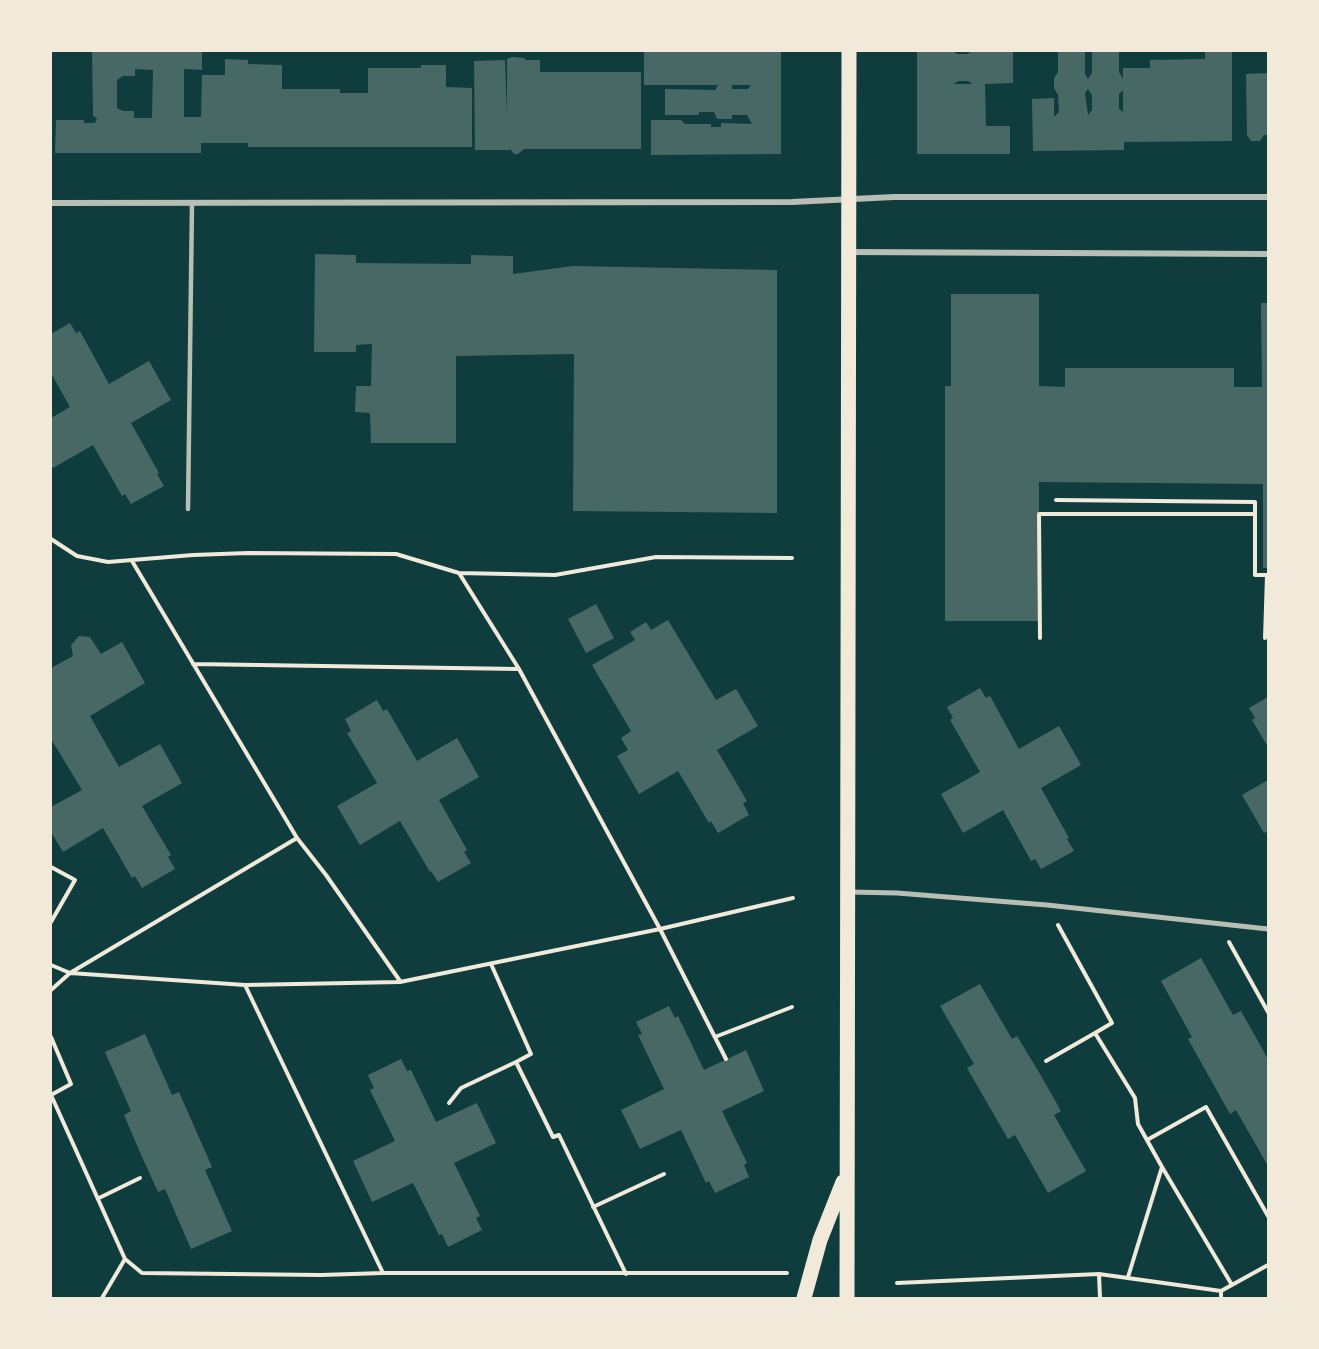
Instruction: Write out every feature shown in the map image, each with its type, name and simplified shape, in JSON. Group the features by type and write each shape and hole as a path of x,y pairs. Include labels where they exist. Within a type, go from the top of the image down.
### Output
{"main road":[{"path":"847,1298 849,51"},
{"path":"804,1298 820,1240 847,1174"}],"street":[{"path":"51,203 792,202 848,198 1268,197"},
{"path":"849,252 1268,254"},
{"path":"849,892 897,893 1047,905 1268,929"}],"lane":[{"path":"188,509 192,203"}],"path":[{"path":"1056,500 1255,502 1255,575 1267,575 1265,638"},
{"path":"1040,638 1039,514 1255,514"},
{"path":"51,539 77,556 108,562 248,553 396,554 459,573 555,575 656,557 792,558"},
{"path":"132,561 297,838 326,875 400,982"},
{"path":"459,573 519,669 660,929 726,1059"},
{"path":"193,664 519,669"},
{"path":"51,990 70,973 297,838"},
{"path":"51,867 75,880 51,922"},
{"path":"51,965 70,973 245,985 400,982 660,929 793,898"},
{"path":"1046,1061 1112,1023 1047,905"},
{"path":"1220,924 1268,1012"},
{"path":"450,1102 461,1088 531,1054 491,964"},
{"path":"245,985 383,1273"},
{"path":"714,1037 792,1007"},
{"path":"1095,1033 1135,1098 1138,1124 1232,1285"},
{"path":"51,1037 71,1084 51,1095 125,1259 142,1273 321,1275 791,1273"},
{"path":"516,1062 553,1137 559,1135 626,1274"},
{"path":"1147,1140 1206,1107 1268,1216"},
{"path":"1128,1277 1162,1167"},
{"path":"593,1207 664,1174"},
{"path":"99,1198 140,1178"},
{"path":"102,1298 125,1259"},
{"path":"897,1283 1099,1274 1221,1291 1268,1265"},
{"path":"1099,1274 1100,1298"},
{"path":"1221,1291 1221,1298"}],"building":[{"path":"92,51 202,51 202,70 184,69 184,117 201,117 202,75 225,75 225,59 248,60 248,64 282,65 282,89 340,89 340,93 368,93 368,68 421,68 421,65 446,65 446,87 472,88 472,147 248,147 248,143 201,143 201,153 55,153 56,120 84,120 84,123 95,123 97,118 93,116","holes":["135,69 153,70 152,118 134,118 134,111 123,111 117,108 117,80 123,76 135,76"]},
{"path":"644,51 781,51 781,154 651,155 651,120 681,120 685,124 711,124 711,127 721,127 721,123 752,124 747,115 732,115 732,119 717,119 714,112 699,112 699,115 665,115 665,89 715,90 718,85 644,85","holes":["732,85 751,85 748,89 732,89"]},
{"path":"917,51 954,51 957,54 968,54 971,51 1013,51 1013,83 985,84 986,126 1010,126 1010,154 917,154","holes":["958,81 968,81 972,84 954,84"]},
{"path":"1058,51 1085,51 1085,74 1088,79 1092,73 1092,51 1119,51 1119,72 1123,79 1123,68 1150,68 1150,60 1205,59 1205,51 1232,51 1232,141 1124,142 1124,150 1033,151 1032,99 1054,98 1054,117 1059,112 1058,95 1054,88 1054,78 1058,72","holes":["1088,89 1092,95 1092,110 1088,115 1085,93","1123,90 1123,112 1119,109 1119,94"]},
{"path":"512,57 540,60 540,72 641,72 641,149 524,149 518,154 514,154 511,150 475,150 474,61 505,60 507,116 507,59"},
{"path":"1268,73 1268,135 1264,135 1260,141 1251,141 1247,135 1246,74"},
{"path":"315,254 356,255 356,263 471,264 471,255 513,256 513,274 573,266 777,270 777,513 573,511 574,354 456,356 456,443 371,443 370,413 355,412 356,386 371,386 372,344 356,345 356,352 314,352"},
{"path":"951,294 1039,294 1039,386 1065,387 1065,368 1234,368 1234,387 1262,387 1261,303 1268,303 1268,568 1263,568 1263,484 1039,482 1039,621 945,621 945,386 951,386"},
{"path":"70,323 76,333 80,331 109,384 149,361 171,400 131,423 164,486 131,504 125,494 122,496 93,445 53,468 51,465 51,418 70,407 51,373 51,334"},
{"path":"596,604 614,638 586,653 568,619"},
{"path":"668,620 716,700 736,689 758,726 717,750 747,801 743,803 749,815 718,833 711,821 709,823 678,771 639,794 617,756 628,750 621,738 631,731 592,665 635,640 630,632 646,622 651,630"},
{"path":"79,636 90,637 101,654 122,642 145,683 90,716 119,767 160,744 182,783 142,806 171,855 168,857 175,869 142,888 135,876 132,878 103,828 63,852 51,832 51,807 82,790 51,739 51,668 73,656 71,645"},
{"path":"980,688 986,698 990,696 1019,749 1059,726 1081,765 1041,788 1074,851 1041,869 1035,859 1031,861 1003,810 963,833 941,794 980,772 950,720 953,718 947,707"},
{"path":"1268,697 1268,747 1252,720 1255,718 1249,708"},
{"path":"377,700 383,711 387,709 417,761 457,738 479,777 439,800 467,850 464,852 471,863 438,882 400,821 360,845 337,806 377,783 347,733 351,731 345,719"},
{"path":"1268,780 1268,831 1264,833 1242,795"},
{"path":"1201,958 1233,1015 1241,1011 1268,1059 1268,1166 1236,1110 1230,1114 1188,1039 1192,1037 1161,981"},
{"path":"980,984 1012,1039 1017,1036 1061,1111 1054,1115 1086,1171 1048,1193 1015,1135 1008,1139 967,1068 974,1064 940,1006"},
{"path":"669,1006 675,1018 678,1016 704,1070 746,1050 764,1091 722,1111 747,1163 744,1165 749,1177 715,1193 709,1181 706,1183 681,1130 640,1149 621,1110 664,1089 638,1035 642,1034 636,1022"},
{"path":"145,1034 172,1095 179,1092 212,1167 205,1170 232,1231 191,1249 165,1189 158,1192 142,1157 124,1115 131,1111 105,1052"},
{"path":"401,1059 407,1071 411,1070 436,1122 477,1103 496,1143 454,1163 480,1216 476,1218 482,1230 448,1247 442,1234 439,1235 413,1183 372,1202 353,1161 395,1141 370,1090 374,1088 368,1075"}]}
